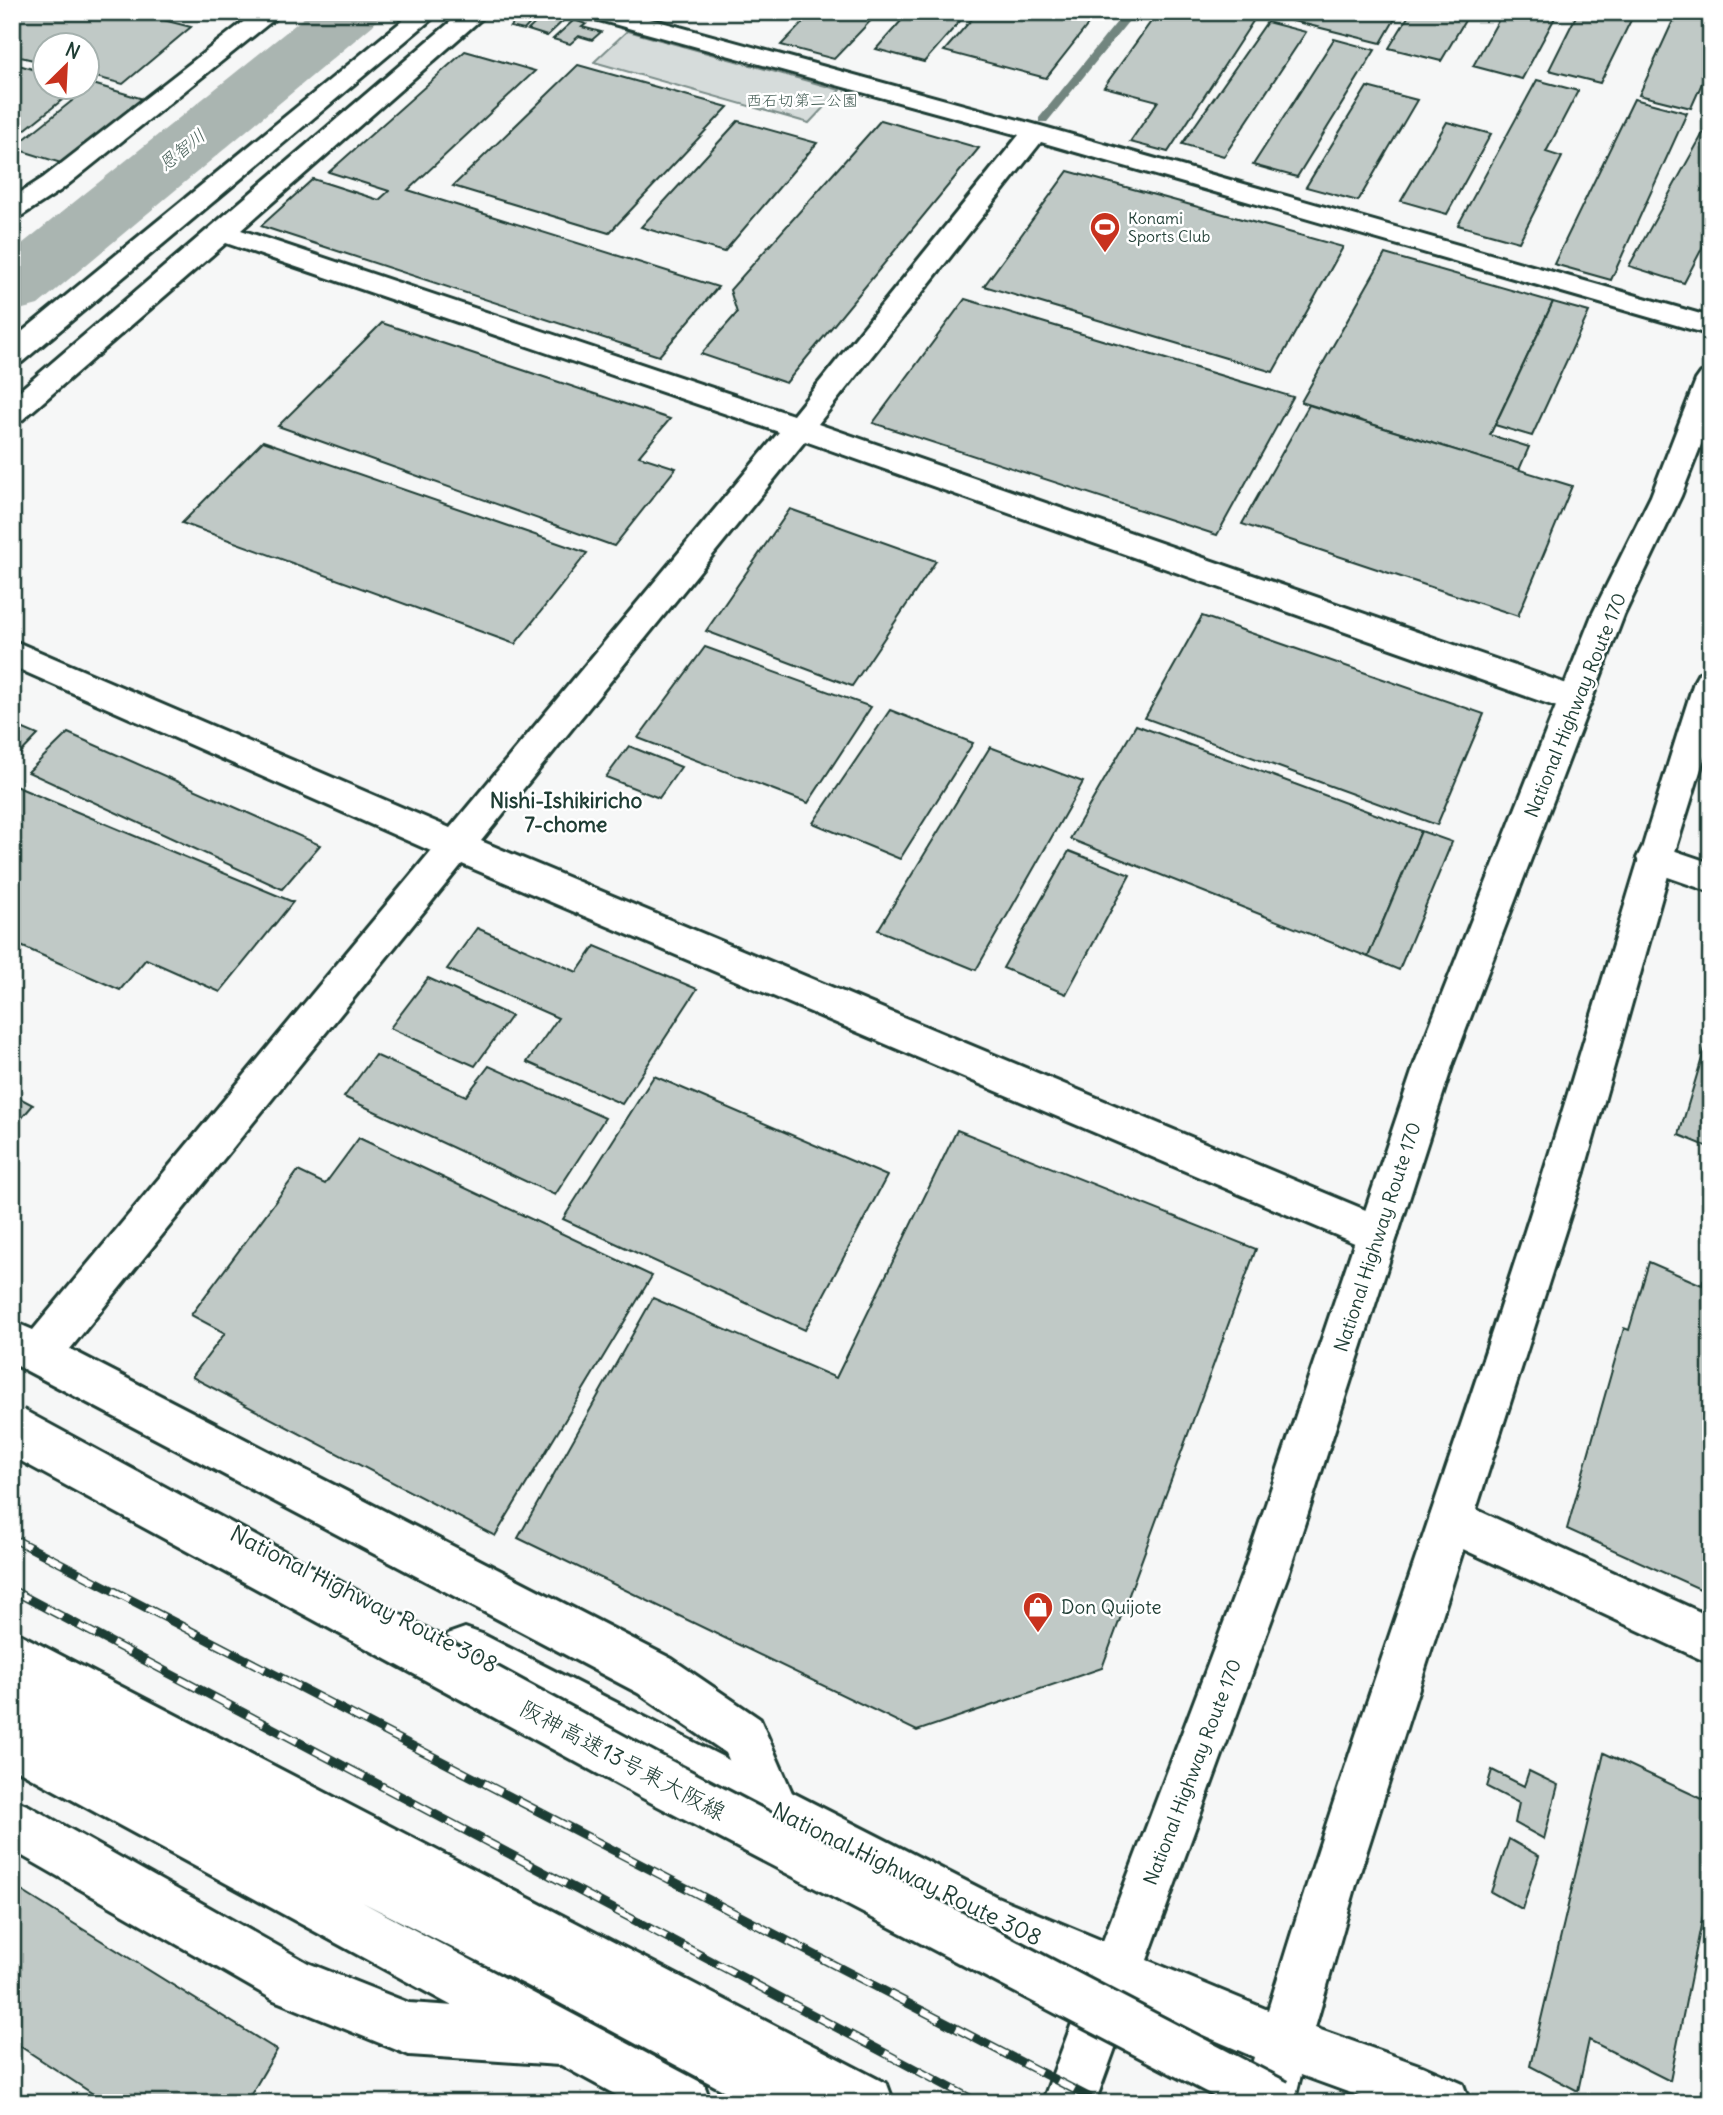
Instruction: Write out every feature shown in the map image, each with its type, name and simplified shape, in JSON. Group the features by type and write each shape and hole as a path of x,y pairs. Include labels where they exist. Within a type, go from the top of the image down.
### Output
{"main road":[{"path":"13,198 52,184 271,12"},
{"path":"12,355 428,12"},
{"path":"12,413 477,12"},
{"path":"597,12 1035,132 1711,326"},
{"path":"776,1811 743,1736 655,1676 26,1348 458,846 799,428 1035,132"},
{"path":"219,232 799,428 1575,700"},
{"name":"National Highway Route 170","path":"1068,2103 1269,1562 1434,1063 1608,615 1666,496 1711,380"},
{"path":"12,652 458,846 1378,1234"},
{"path":"1260,2096 1284,2043 1331,1885 1564,1172 1655,858 1711,682"},
{"path":"1655,858 1711,878"},
{"name":"National Highway Route 308","path":"12,1418 979,1914 1284,2043 1422,2092 1444,2103"},
{"name":"阪神高速13号東大阪線","path":"12,1430 652,1777 1260,2096"},
{"path":"1451,1520 1711,1640"},
{"path":"12,1653 868,2103"},
{"path":"12,1699 546,1968 801,2103"},
{"path":"12,1741 685,2103"},
{"path":"12,1823 292,1982 409,2029 572,2040"}],"green space":[{"name":"西石切第二公園","path":"627,31 840,90 809,123 594,62"}],"building":[{"path":"12,12 132,12 191,27 123,84 102,79 102,32 32,32 32,60 12,55"},
{"path":"525,12 541,12 524,30 510,27"},
{"path":"813,12 879,12 834,59 781,45"},
{"path":"909,12 968,12 924,62 876,49"},
{"path":"978,12 1098,12 1046,78 944,51"},
{"path":"1158,12 1259,12 1168,152 1130,142 1158,101 1104,87"},
{"path":"1275,12 1399,12 1381,43 1273,16"},
{"path":"1411,12 1470,12 1441,61 1389,48"},
{"path":"1503,12 1558,12 1522,79 1473,66"},
{"path":"1578,12 1635,12 1600,83 1549,70"},
{"path":"1677,12 1711,12 1711,63 1691,108 1639,95"},
{"path":"546,13 566,18 547,36 528,30"},
{"path":"574,20 586,24 582,27 601,32 592,40 579,36 570,44 553,39"},
{"path":"1267,22 1306,32 1224,156 1182,144"},
{"path":"1334,39 1375,50 1297,177 1253,165"},
{"path":"465,51 535,71 408,190 718,287 659,356 261,226 313,179 379,200 389,191 329,172"},
{"path":"12,63 32,69 32,102 60,102 12,140"},
{"path":"578,65 728,107 609,233 453,186"},
{"path":"1537,80 1578,91 1546,152 1562,157 1519,242 1458,225"},
{"path":"102,87 143,99 64,164 13,148 70,102 102,102"},
{"path":"1367,87 1417,100 1358,201 1306,187"},
{"path":"1634,99 1687,113 1611,280 1554,264"},
{"path":"1711,119 1711,231 1684,283 1629,266"},
{"path":"881,120 979,148 786,383 701,354 737,313 730,290"},
{"path":"738,121 817,143 724,252 641,227"},
{"path":"1447,122 1491,134 1447,214 1401,201"},
{"path":"1068,171 1343,247 1273,372 984,286"},
{"path":"1385,254 1553,302 1490,435 1529,447 1519,470 1301,402"},
{"path":"965,299 1293,397 1217,535 873,423"},
{"path":"1553,302 1589,312 1532,436 1495,425"},
{"path":"382,323 670,419 639,456 676,468 614,546 278,426"},
{"path":"1309,405 1572,486 1518,616 1242,524"},
{"path":"263,441 587,553 515,644 182,523"},
{"path":"790,509 936,561 852,686 706,631"},
{"path":"1202,616 1484,714 1437,825 1145,718"},
{"path":"705,647 871,707 808,803 638,738"},
{"path":"890,710 973,743 900,859 813,823"},
{"path":"12,724 38,735 12,762"},
{"path":"1136,725 1421,831 1368,957 1070,839"},
{"path":"68,733 320,845 282,889 28,772"},
{"path":"629,746 681,767 659,798 606,777"},
{"path":"990,747 1083,782 976,970 878,930"},
{"path":"15,786 293,902 220,992 146,959 120,990 12,942 12,788"},
{"path":"1421,831 1452,842 1399,970 1368,957"},
{"path":"1069,851 1130,875 1066,994 1003,968"},
{"path":"477,928 577,972 595,946 697,989 622,1104 527,1062 558,1018 447,969"},
{"path":"428,978 511,1016 475,1066 390,1028"},
{"path":"1711,1028 1711,1148 1679,1135"},
{"path":"375,1055 466,1096 489,1066 605,1118 555,1195 344,1097"},
{"path":"654,1076 887,1176 805,1330 563,1219"},
{"path":"12,1094 33,1105 12,1129"},
{"path":"957,1130 1256,1249 1102,1668 917,1731 518,1538 653,1298 836,1378"},
{"path":"359,1138 652,1276 495,1536 192,1377 225,1333 191,1315 298,1171 325,1184"},
{"path":"1649,1262 1702,1285 1703,1280 1711,1284 1711,1594 1567,1529 1624,1328 1629,1330"},
{"path":"1604,1753 1711,1803 1711,1875 1670,2081 1589,2040 1578,2091 1530,2066"},
{"path":"1492,1770 1524,1786 1529,1771 1558,1785 1544,1839 1515,1823 1519,1803 1487,1787"},
{"path":"1509,1839 1539,1856 1522,1909 1491,1892"},
{"path":"12,1885 277,2050 246,2103 107,2103 12,2041"}],"waterway":[{"name":"恩智川","path":"12,289 351,12"},
{"path":"1043,120 1131,12"}],"railway":[{"path":"12,1538 1100,2103"},
{"path":"12,1590 979,2103"}],"place":[{"name":"Konami Sports Club","path":"1105,254"},
{"name":"Don Quijote","path":"1038,1634"}],"district":[{"name":"Nishi-Ishikiricho 7-chome","path":"566,813"}]}
